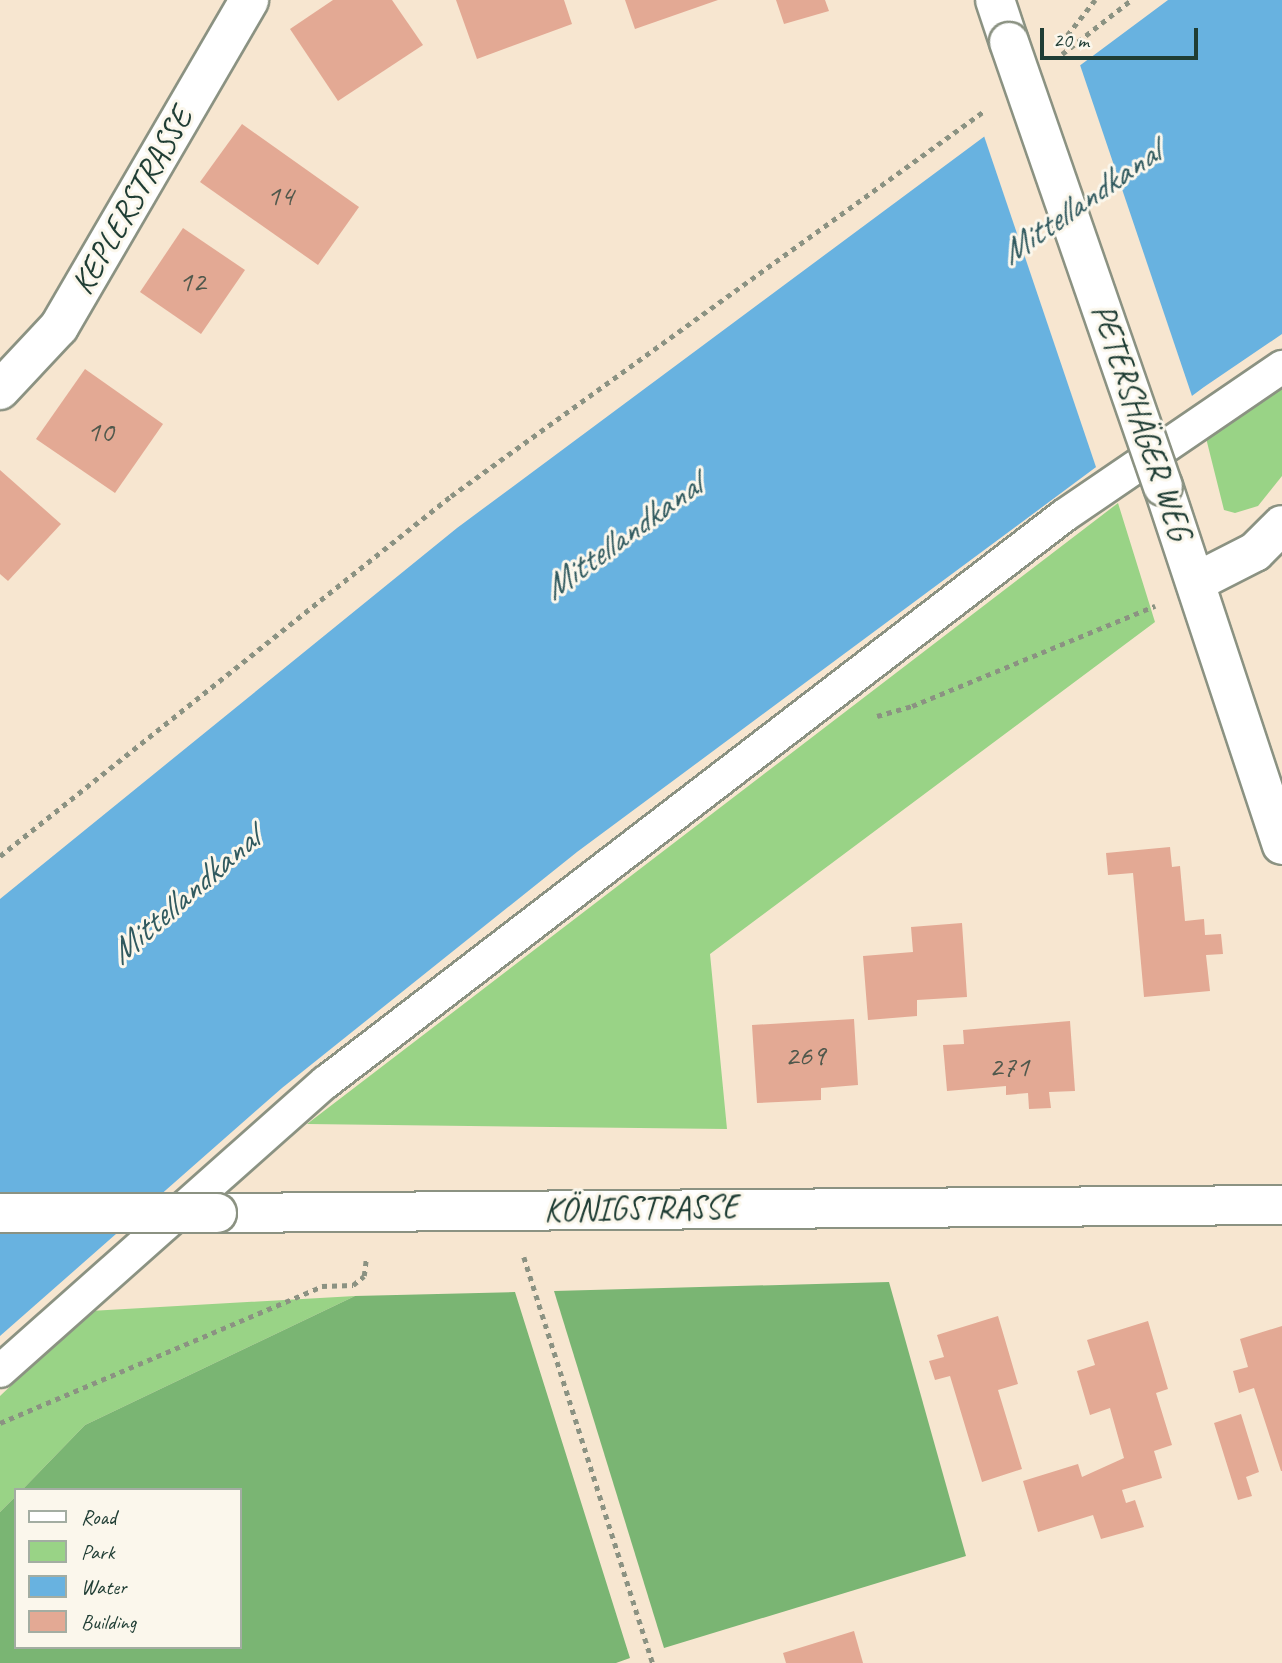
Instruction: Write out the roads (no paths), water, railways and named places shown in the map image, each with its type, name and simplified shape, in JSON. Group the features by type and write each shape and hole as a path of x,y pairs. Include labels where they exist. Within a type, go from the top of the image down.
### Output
{"street":[{"name":"KEPLERSTRASSE","path":"0,390 59,327 249,0"},
{"name":"PETERSHÄGER WEG","path":"995,0 1196,582 1282,845"},
{"path":"1196,582 1255,552 1282,526"},
{"name":"KÖNIGSTRASSE","path":"0,1213 510,1213 714,1207 1282,1205"}],"lane":[{"path":"0,1371 326,1082 1065,515 1282,367"}],"water":[{"name":"Mittellandkanal","path":"1168,0 1282,0 1282,334 1204,387 577,852 282,1088 0,1336 0,899 457,528"}]}
